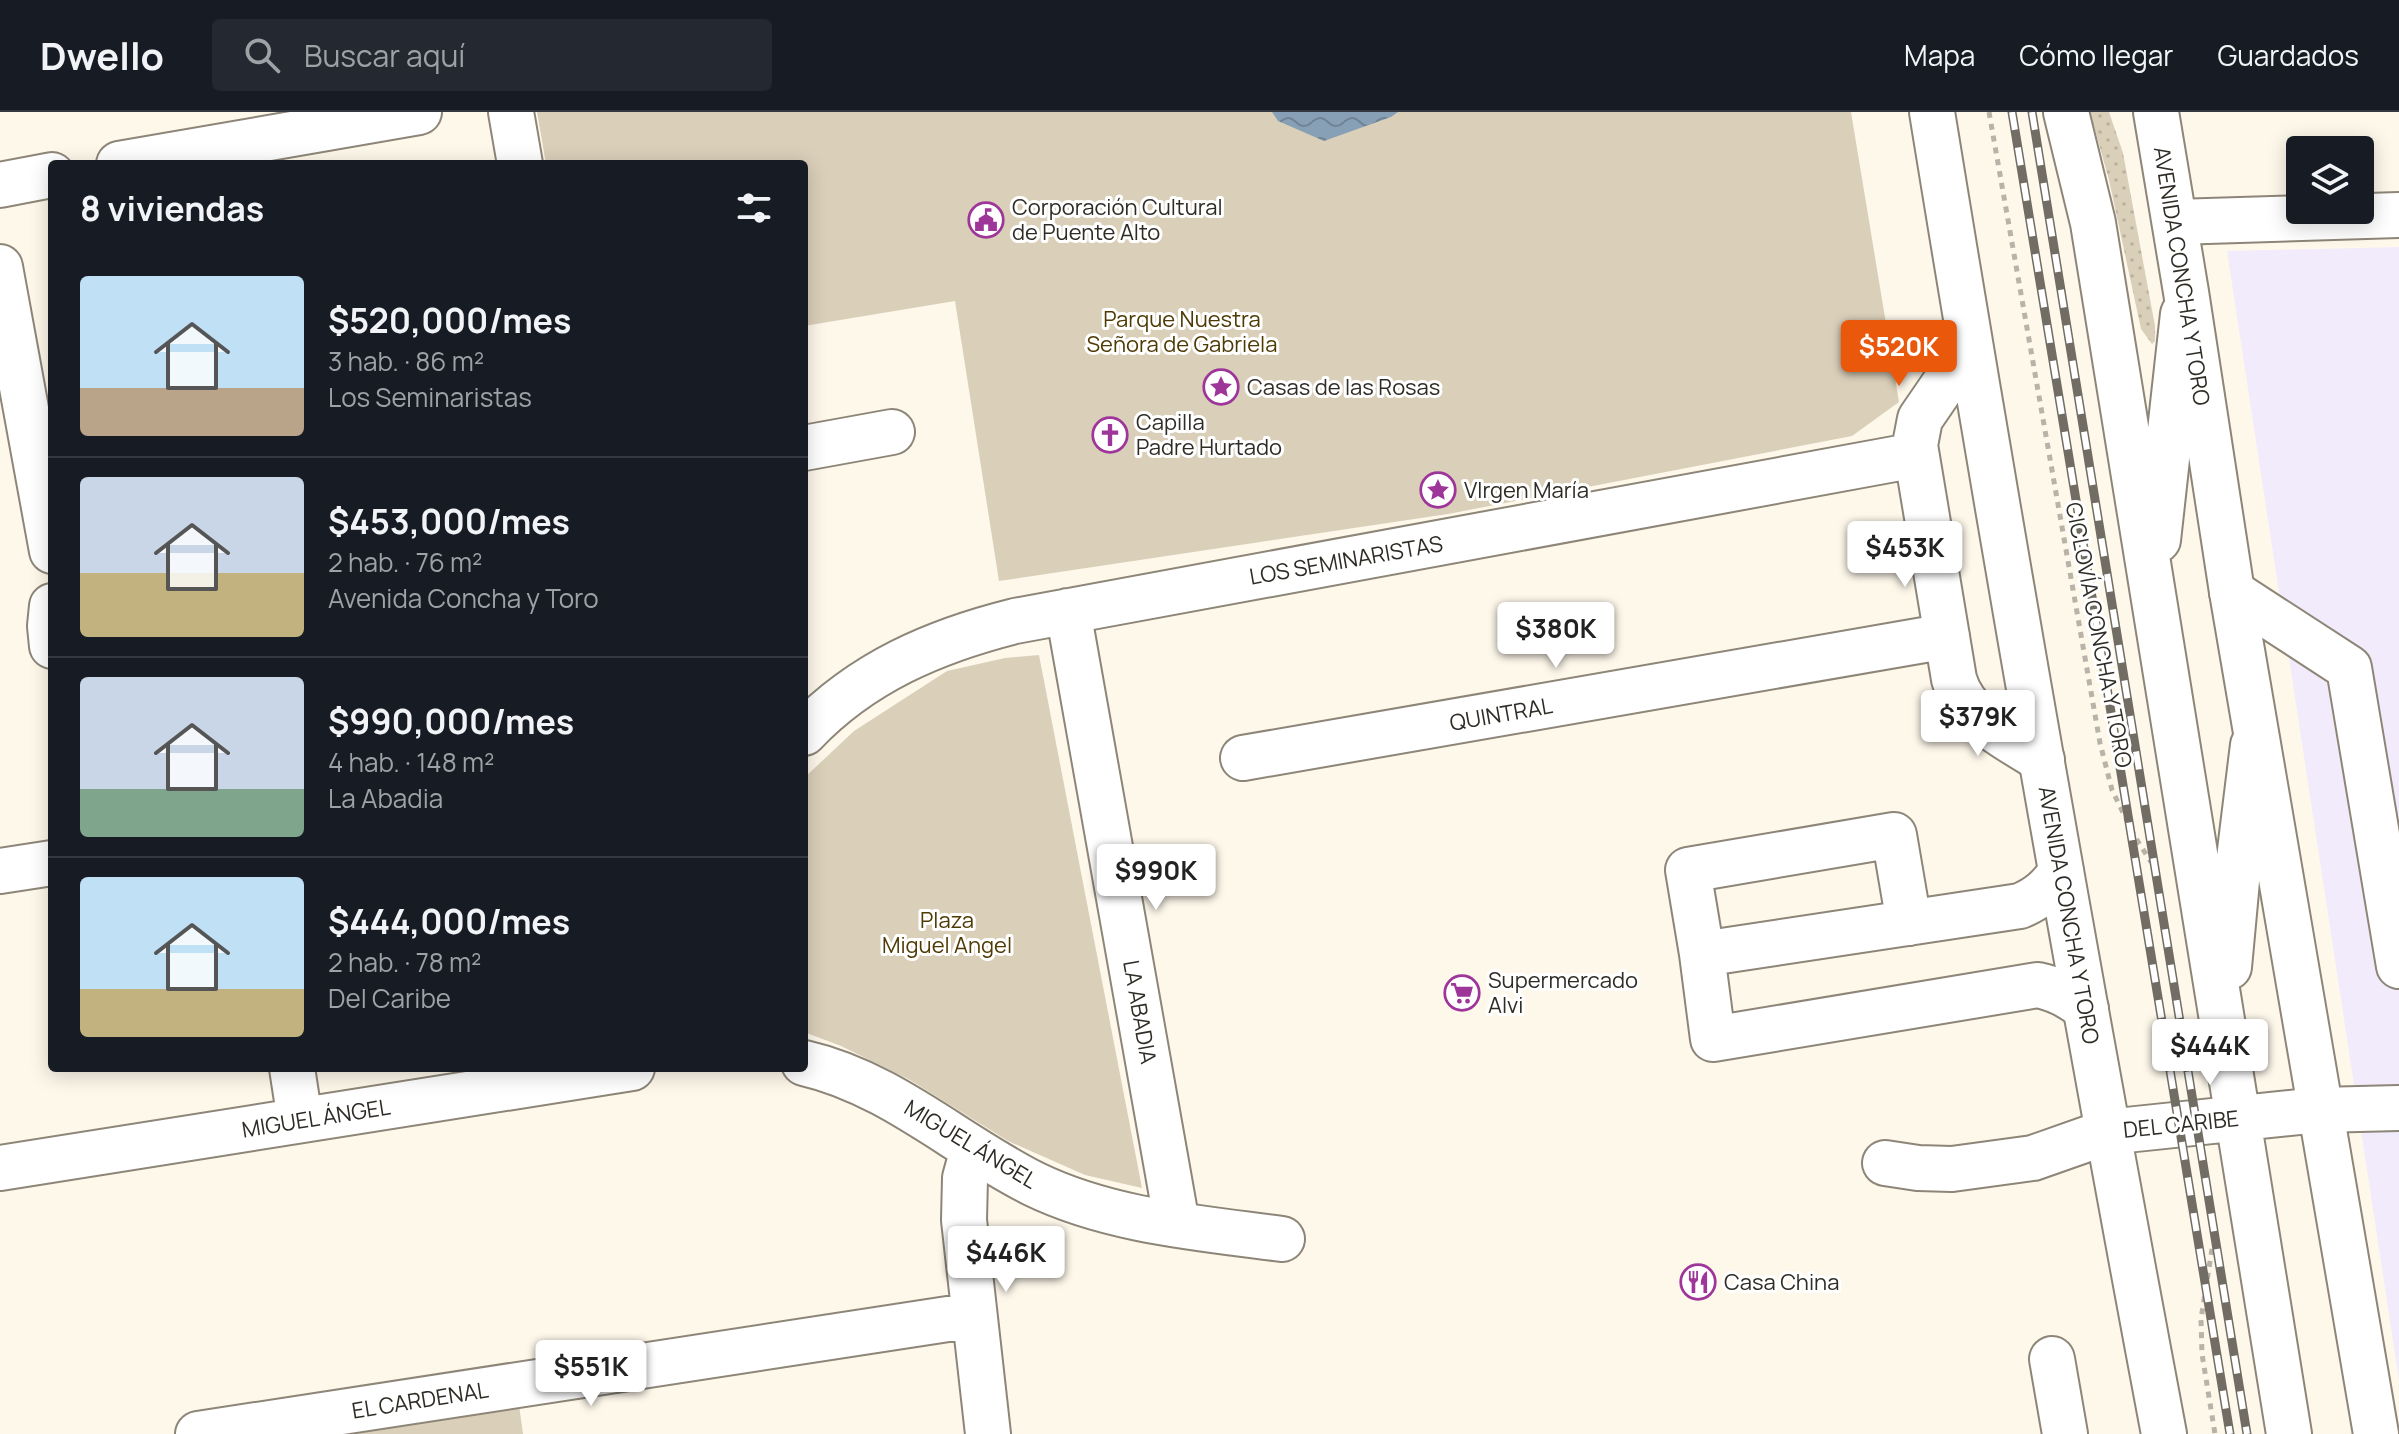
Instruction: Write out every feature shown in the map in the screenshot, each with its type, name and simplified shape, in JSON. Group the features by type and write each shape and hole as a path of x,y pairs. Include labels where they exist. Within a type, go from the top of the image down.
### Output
{"street":[{"path":"140,160 419,112"},
{"path":"511,112 519,160"},
{"name":"AVENIDA CONCHA Y TORO","path":"1932,112 2061,872 2164,1434"},
{"path":"2035,112 2093,223"},
{"path":"2066,112 2093,223 2289,1434"},
{"name":"AVENIDA CONCHA Y TORO","path":"2156,112 2232,592 2376,1434"},
{"path":"0,185 48,176"},
{"path":"2175,222 2399,215"},
{"path":"0,267 48,529"},
{"path":"2152,598 2186,292"},
{"path":"1970,346 1920,419 1916,433 1916,455 1954,679 1963,701 1972,712 2042,760"},
{"path":"808,447 892,432"},
{"name":"LOS SEMINARISTAS","path":"808,729 845,697 881,672 924,650 968,633 1068,611 1916,455"},
{"path":"2232,592 2349,668 2399,966"},
{"name":"LA ABADIA","path":"1068,611 1177,1224"},
{"name":"QUINTRAL","path":"1243,758 1947,636"},
{"path":"2223,1033 2255,729"},
{"path":"1909,923 1894,835 1688,870 1713,1039 2030,986 2055,989 2086,1009"},
{"path":"0,871 48,864"},
{"path":"1702,954 2020,906 2049,888 2061,872"},
{"name":"MIGUEL ÁNGEL","path":"808,1064 865,1083 895,1098 973,1149 1037,1185 1071,1199 1177,1224 1282,1239"},
{"path":"293,1072 300,1120"},
{"name":"MIGUEL ÁNGEL","path":"0,1168 606,1072"},
{"name":"DEL CARIBE","path":"1885,1163 1952,1169 2033,1158 2107,1132 2319,1110 2399,1108"},
{"path":"973,1149 963,1200 988,1434"},
{"name":"EL CARDENAL","path":"198,1434 974,1315"},
{"path":"2052,1359 2065,1434"}],"path":[{"name":"CICLOVÍA CONCHA Y TORO","path":"1989,112 2100,743 2112,790 2135,837 2158,873"},
{"path":"2214,1236 2201,1319 2202,1354 2215,1434"}],"shaded area":[{"path":"2399,247 2399,1380 2227,251"}],"green space":[{"name":"Parque Nuestra Señora de Gabriela","path":"537,112 1851,112 1899,402 1852,436 1448,514 999,581 955,301 808,325 808,160 545,160"},
{"path":"2090,112 2109,112 2123,153 2155,326 2155,341 2152,344 2141,329 2109,180"},
{"name":"Plaza Miguel Angel","path":"1039,655 1142,1188 1085,1175 1008,1141 910,1080 808,1034 808,774 854,731 947,671 1005,658"},
{"path":"519,1405 523,1434 332,1434"}],"water":[{"path":"1272,112 1398,112 1324,141 1278,121"}],"railway":[{"path":"2012,112 2230,1434"},
{"path":"2032,112 2247,1434"}],"place":[{"name":"Corporación Cultural de Puente Alto","path":"986,220"},
{"name":"Casas de las Rosas","path":"1221,387"},
{"name":"Capilla Padre Hurtado","path":"1110,435"},
{"name":"VIrgen María","path":"1438,490"},
{"name":"Supermercado Alvi","path":"1462,993"},
{"name":"Casa China","path":"1698,1282"}]}
